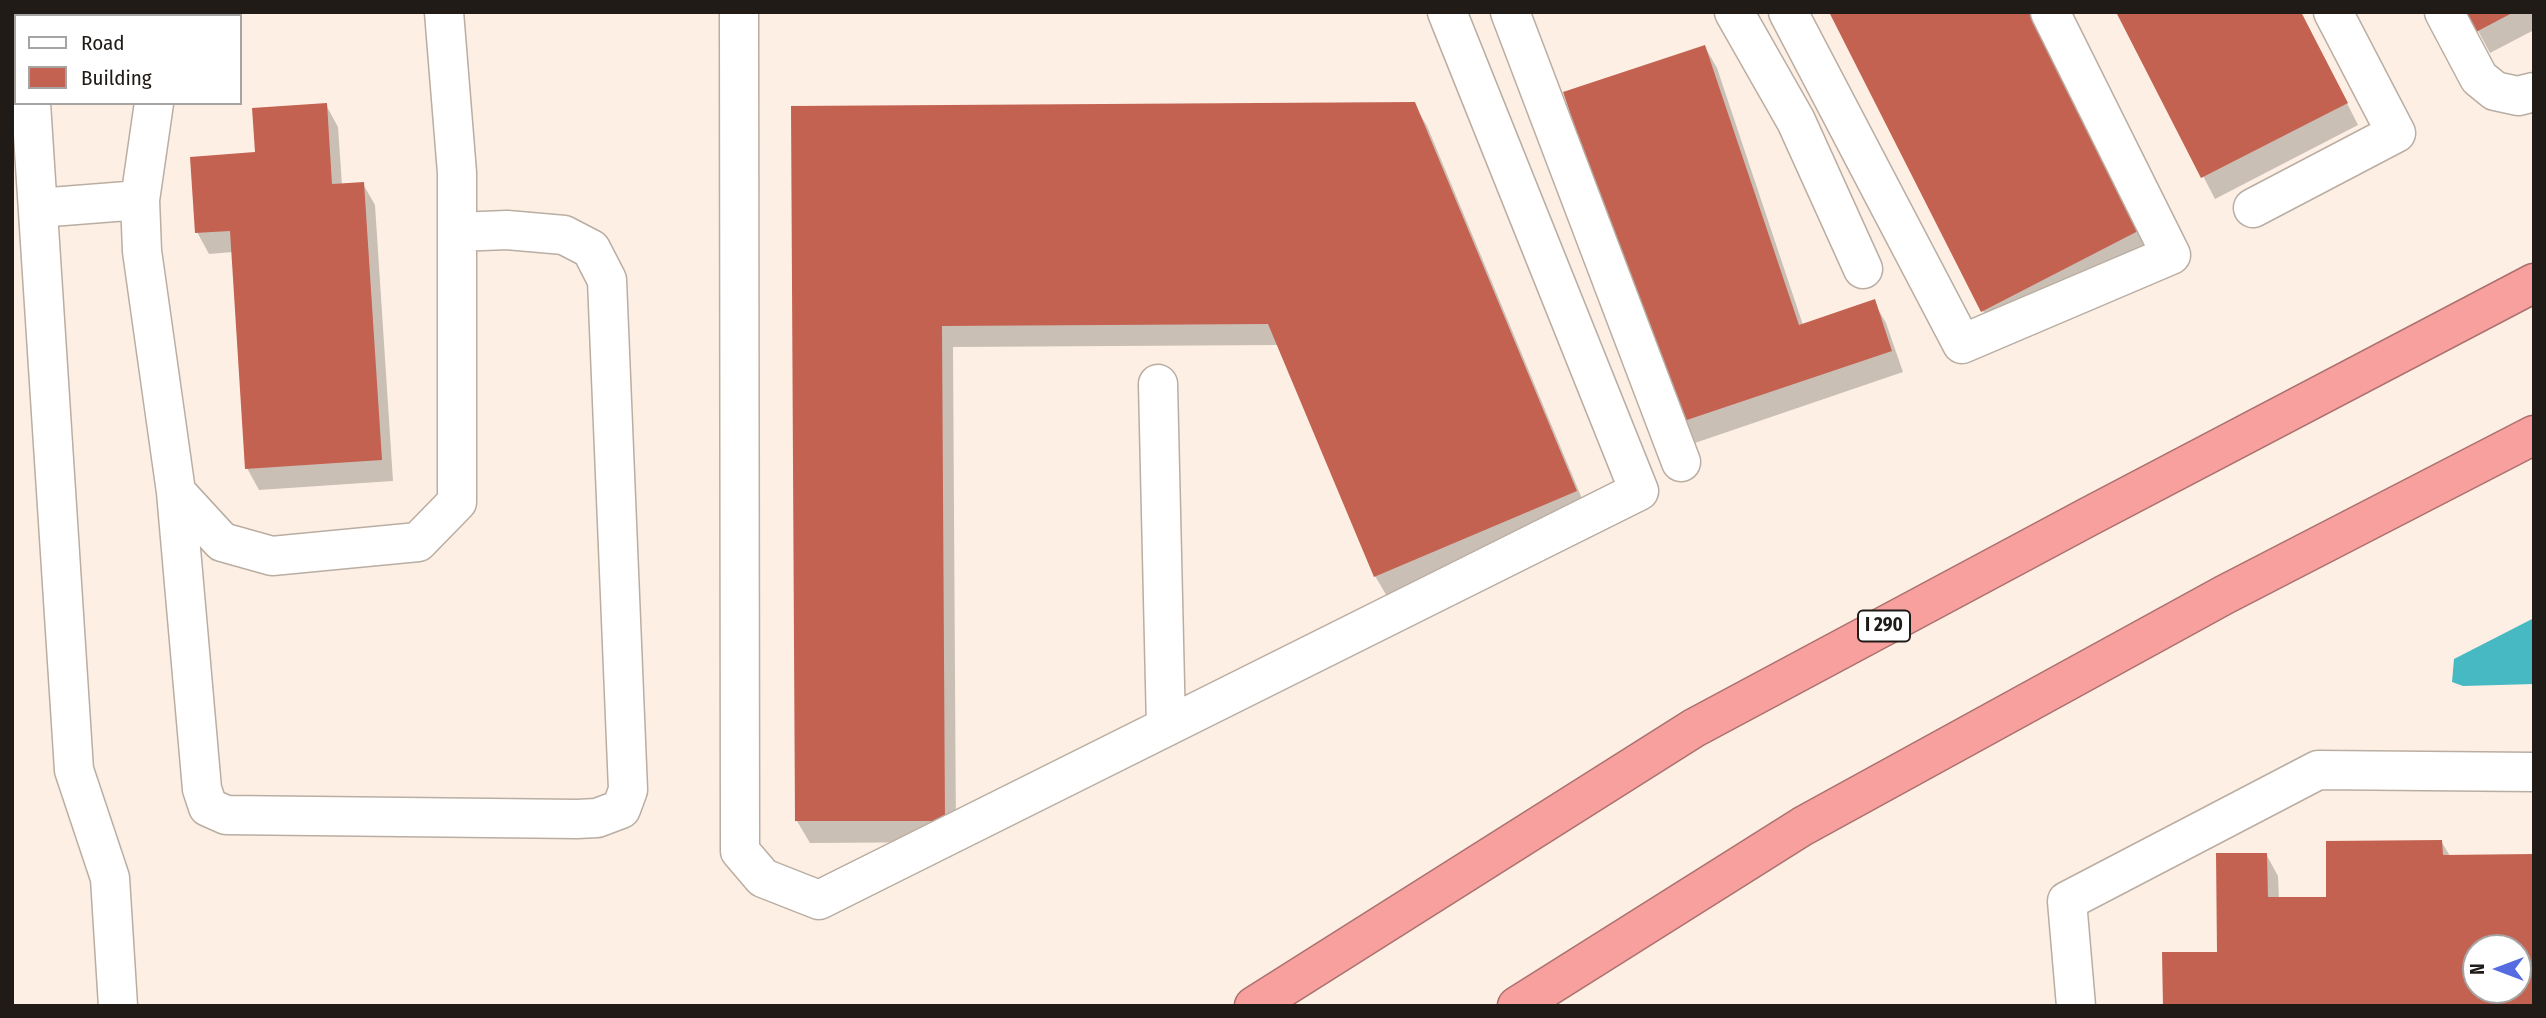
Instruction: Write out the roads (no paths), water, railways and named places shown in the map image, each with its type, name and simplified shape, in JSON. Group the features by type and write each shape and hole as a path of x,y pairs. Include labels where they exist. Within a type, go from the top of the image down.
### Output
{"highway":[{"name":"I 290","path":"1254,1006 1694,728 2534,282"},
{"path":"1517,1006 1803,826 2224,595 2534,435"}],"lane":[{"path":"176,492 222,542 272,556 418,542 457,502 457,173 444,12"},
{"path":"739,12 740,851 763,877 819,900 1639,491 1447,12"},
{"path":"1510,12 1681,462"},
{"path":"1734,12 1796,121 1863,268"},
{"path":"1788,12 1962,344 2171,255 2050,12"},
{"path":"2253,208 2396,133 2333,12"},
{"path":"2444,12 2479,78 2496,91 2518,96 2534,92"},
{"path":"31,105 74,769 110,877 118,1006"},
{"path":"154,105 140,200 142,251 176,492 202,789 208,807 226,815 577,819 597,818 621,809 628,790 607,280 592,249 564,235 508,230 457,232"},
{"path":"38,208 140,200"},
{"path":"1158,384 1166,727"},
{"path":"2076,1006 2067,901 2318,770 2534,772"}],"water":[{"path":"2534,618 2534,684 2463,686 2452,682 2454,659"}]}
